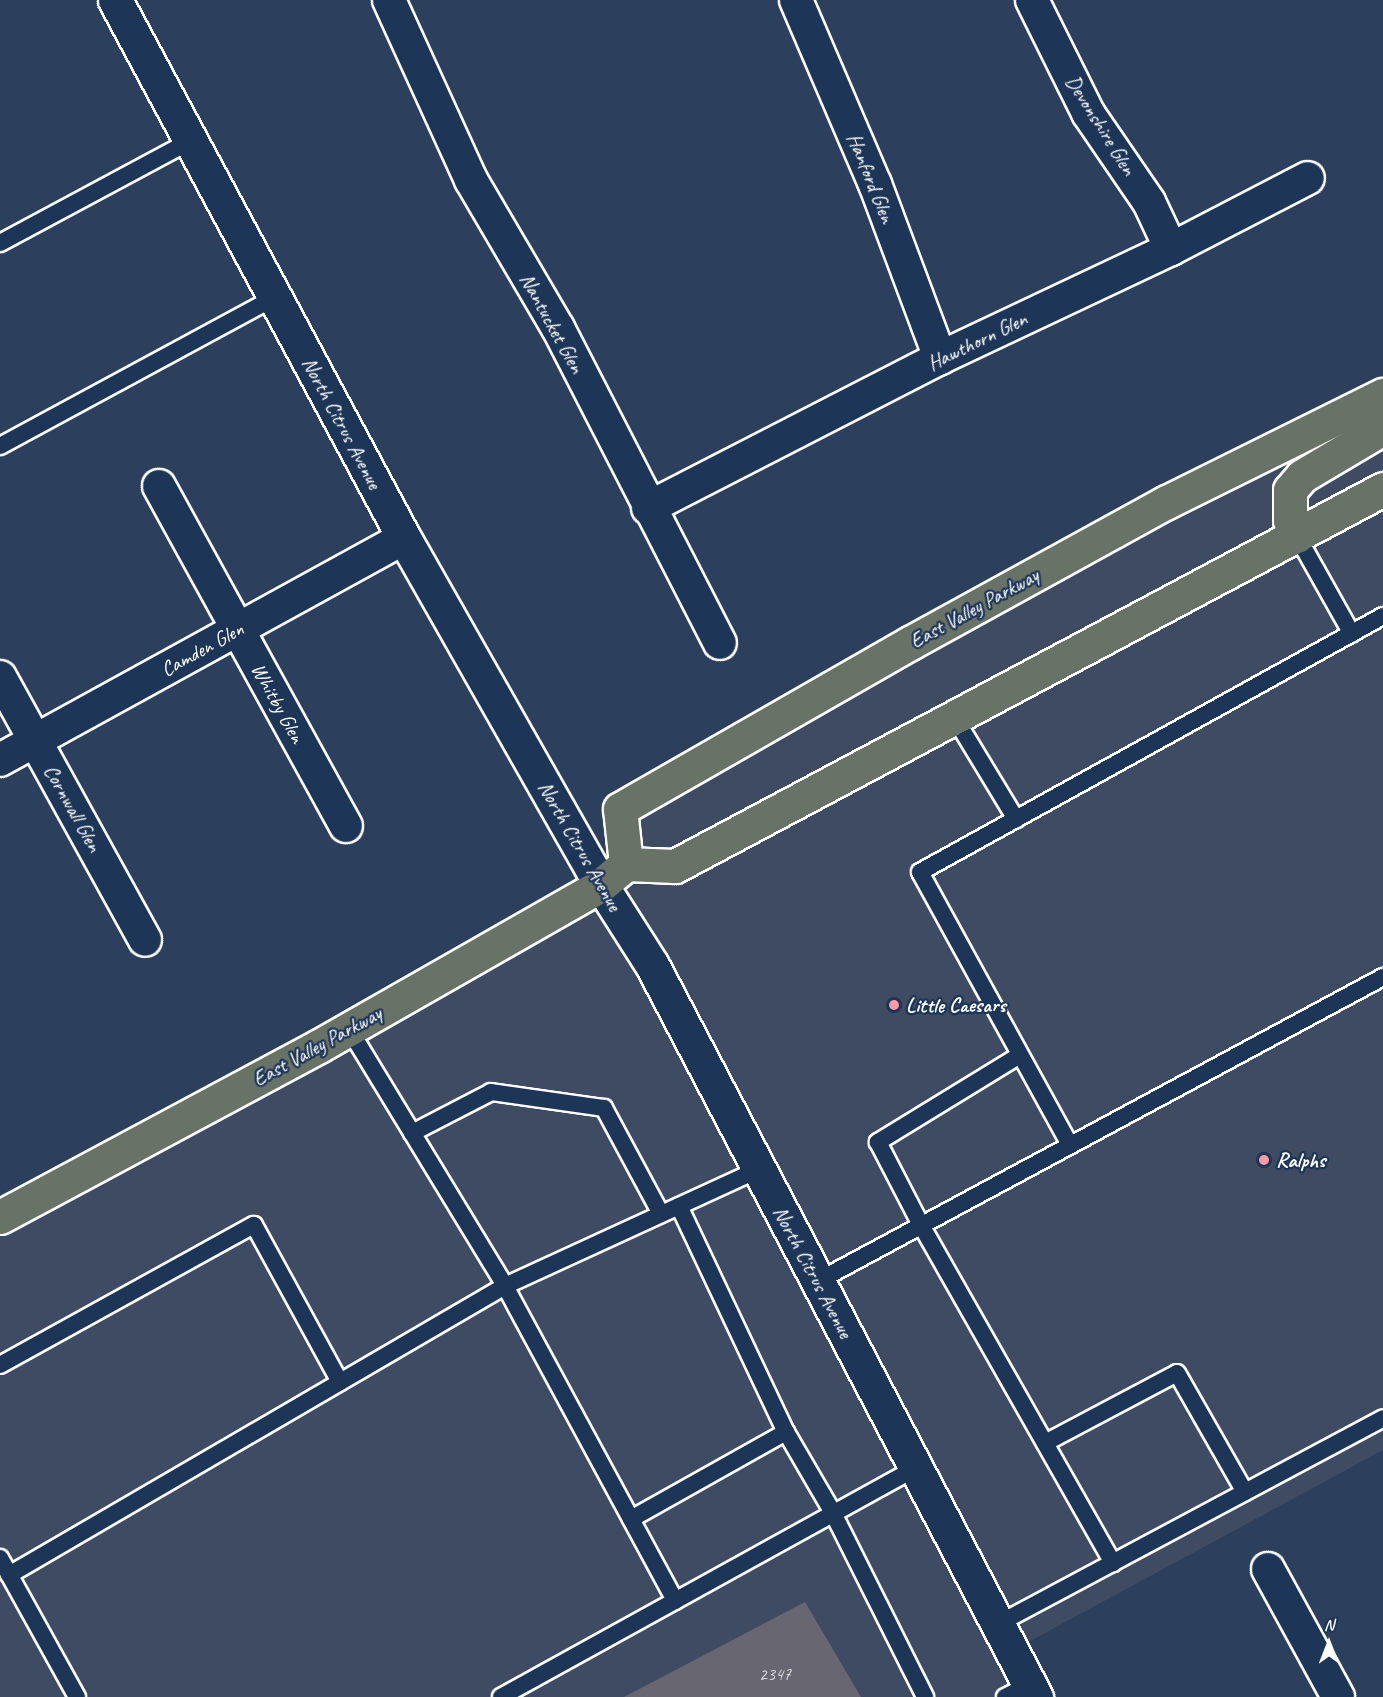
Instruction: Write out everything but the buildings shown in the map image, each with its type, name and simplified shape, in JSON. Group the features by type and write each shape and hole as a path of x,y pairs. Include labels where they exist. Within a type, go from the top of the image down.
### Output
{"main road":[{"name":"East Valley Parkway","path":"0,1217 349,1029 601,885 626,864 620,809 910,643 1157,508 1383,395"},
{"path":"1297,536 1290,520 1290,490 1302,476 1383,428"},
{"path":"626,864 675,866 956,720 1383,489"}],"street":[{"name":"North Citrus Avenue","path":"116,0 404,538 601,885 652,965 998,1624 1023,1693"},
{"name":"Nantucket Glen","path":"389,0 471,180 558,328 648,508 720,643"},
{"name":"Hanford Glen","path":"795,0 875,184 940,358"},
{"name":"Devonshire Glen","path":"1032,0 1088,113 1149,201 1171,249"},
{"name":"Hawthorn Glen","path":"648,508 940,358 1171,249 1308,178"},
{"name":"Whitby Glen","path":"159,486 346,826"},
{"name":"Camden Glen","path":"0,760 404,538"},
{"name":"Cornwall Glen","path":"0,677 145,940"},
{"path":"1268,1569 1338,1697"}],"lane":[{"path":"0,243 190,141"},
{"path":"0,446 274,298"},
{"path":"1297,536 1352,634"},
{"path":"1070,1145 920,872 1383,616"},
{"path":"956,720 1016,819"},
{"path":"818,1281 1383,977"},
{"path":"349,1029 505,1286 675,1601"},
{"path":"1020,1055 878,1142 921,1225 1113,1563"},
{"path":"412,1133 491,1092 604,1108 661,1214"},
{"path":"9,1575 505,1286 759,1169"},
{"path":"679,1206 786,1432 832,1511 925,1697"},
{"path":"0,1365 254,1225 340,1382"},
{"path":"1045,1443 1177,1373 1245,1492"},
{"path":"998,1624 1383,1418"},
{"path":"631,1519 786,1432"},
{"path":"501,1697 832,1511 916,1468"},
{"path":"0,1558 77,1697"}],"shaded area":[{"path":"1383,395 1383,1450 1012,1651 1036,1697 0,1697 0,1217 626,863 620,809"}],"place":[{"name":"Little Caesars","path":"894,1005"},
{"name":"Ralphs","path":"1264,1160"}]}
